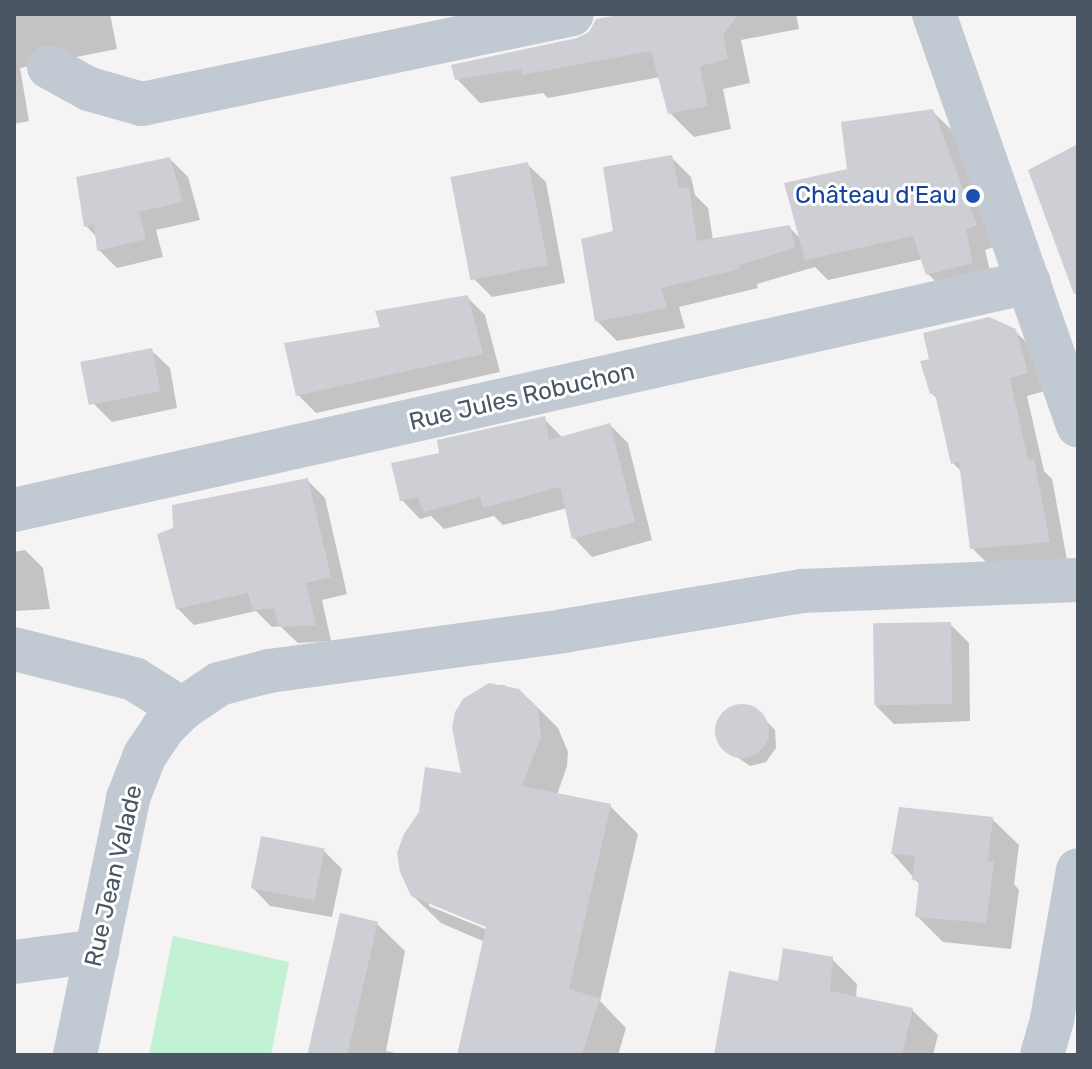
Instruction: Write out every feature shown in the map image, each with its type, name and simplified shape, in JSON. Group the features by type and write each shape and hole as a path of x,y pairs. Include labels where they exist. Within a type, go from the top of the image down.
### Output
{"street":[{"path":"49,67 89,89 142,104 572,14"},
{"path":"934,14 1078,426"},
{"name":"Rue Jules Robuchon","path":"14,510 1029,282"},
{"name":"Rue Jean Valade","path":"75,1055 128,798 145,755 182,709 219,684 269,671 563,631 802,591 1078,580"},
{"path":"14,649 134,679 182,709"},
{"path":"1042,1055 1052,1019 1078,870"},
{"path":"14,962 97,951"}],"green space":[{"path":"173,936 289,962 271,1055 149,1055"}],"building":[{"path":"623,14 738,14 723,35 728,59 700,66 708,106 668,114 651,51 522,75 521,69 455,80 451,65 577,38 589,32 596,19"},
{"path":"933,109 977,225 966,229 973,263 926,275 913,236 805,260 784,183 847,169 841,122"},
{"path":"1078,144 1078,294 1074,294 1028,170"},
{"path":"672,155 679,188 689,187 697,241 790,225 795,248 739,265 740,269 661,288 667,308 595,322 581,239 613,231 603,167"},
{"path":"170,157 183,202 139,212 146,239 97,251 94,224 84,227 76,177"},
{"path":"528,162 548,265 470,280 450,177"},
{"path":"468,295 483,354 296,396 284,343 380,327 375,311"},
{"path":"989,317 1016,329 1028,373 1010,378 1028,460 1034,459 1050,542 970,549 959,462 951,464 935,394 930,394 920,361 929,359 923,333"},
{"path":"152,348 160,391 89,405 80,362"},
{"path":"545,416 549,440 610,423 635,522 572,539 560,487 483,508 480,497 424,512 418,497 400,501 391,463 439,453 437,440"},
{"path":"308,478 331,577 306,583 316,625 279,627 274,608 253,610 248,593 176,609 157,534 173,528 172,505"},
{"path":"951,622 952,704 874,705 873,623"},
{"path":"489,683 519,689 538,709 541,737 522,786 611,804 569,989 600,998 582,1055 457,1055 486,927 411,896 400,872 397,853 404,834 419,812 425,767 461,773 452,728 455,712 463,699"},
{"path":"742,704 761,712 769,731 761,750 742,758 723,750 715,731 723,712"},
{"path":"899,807 993,817 988,861 994,862 986,923 915,917 919,881 912,880 915,856 891,854"},
{"path":"261,836 325,848 315,900 251,888"},
{"path":"340,913 378,922 347,1055 307,1054"},
{"path":"783,948 833,957 830,991 913,1008 902,1055 714,1055 729,971 778,981"}],"place":[{"name":"Château d'Eau","path":"973,196"}]}
